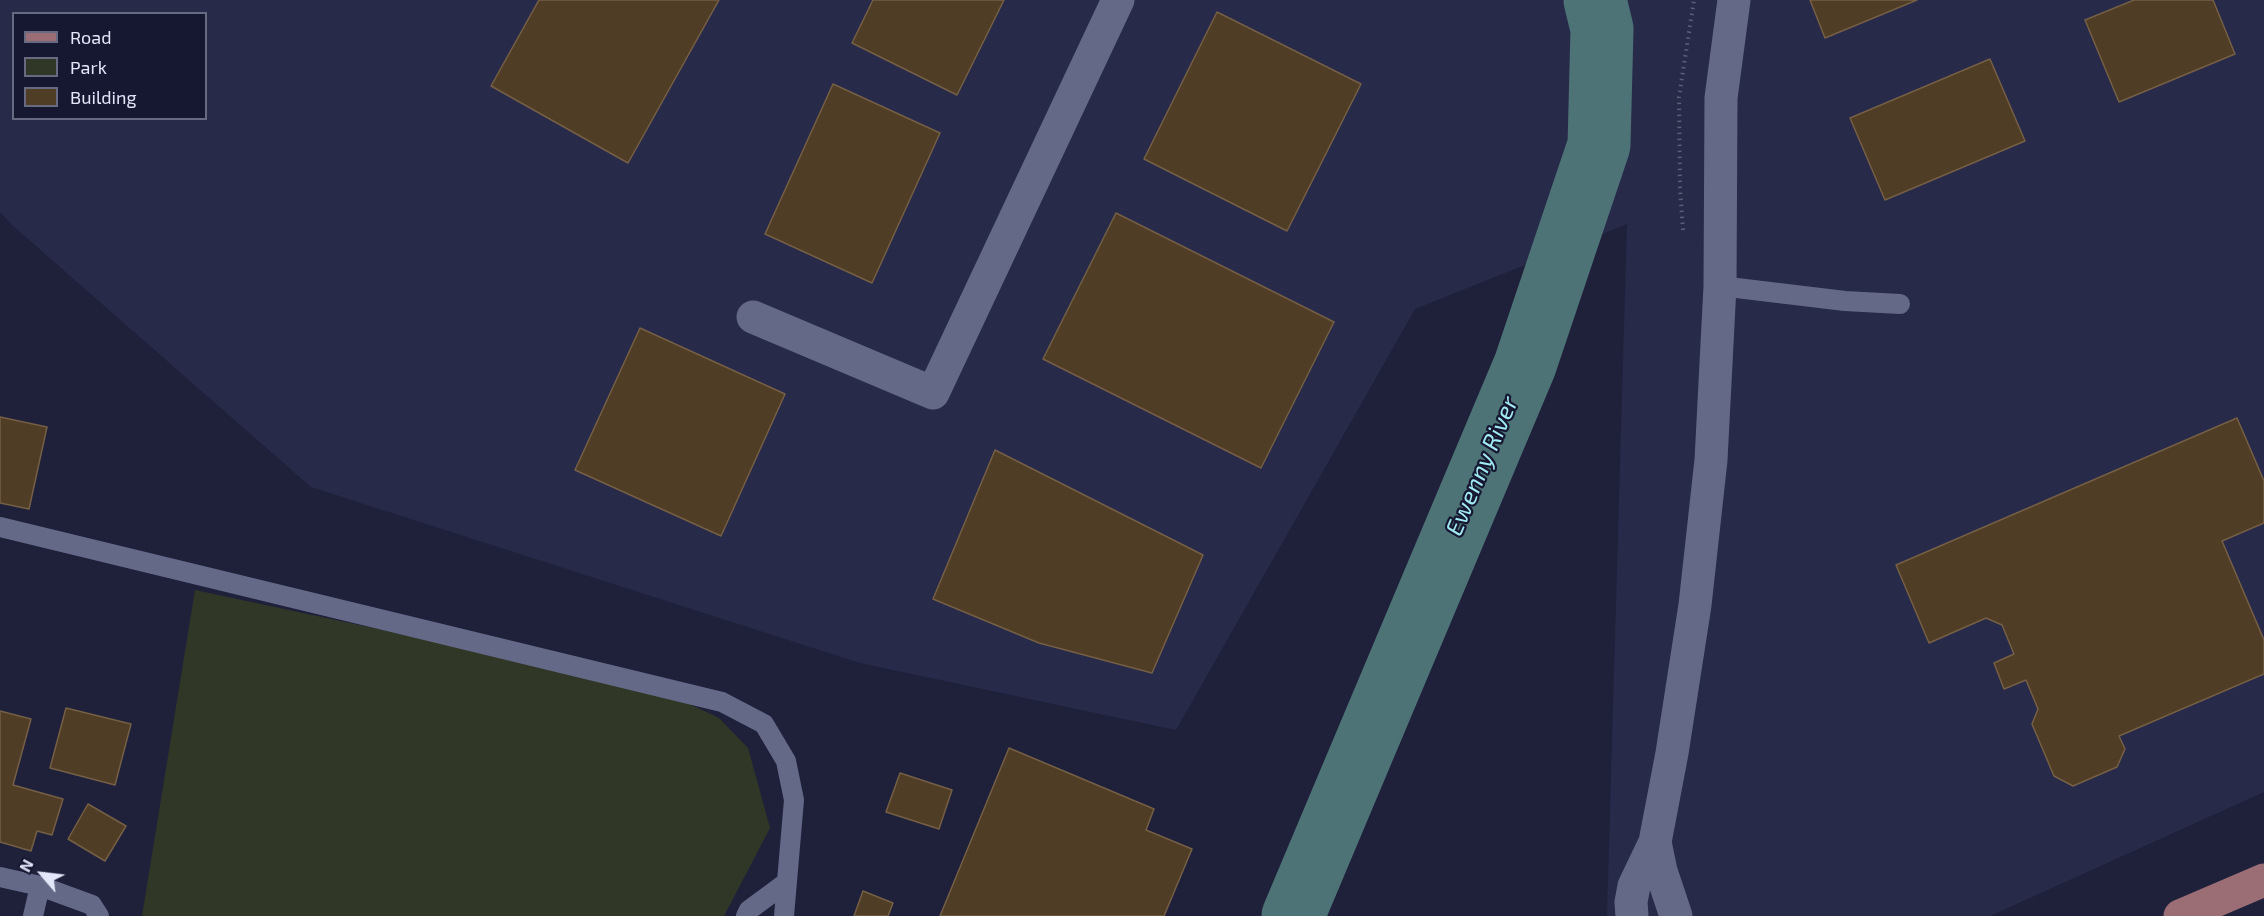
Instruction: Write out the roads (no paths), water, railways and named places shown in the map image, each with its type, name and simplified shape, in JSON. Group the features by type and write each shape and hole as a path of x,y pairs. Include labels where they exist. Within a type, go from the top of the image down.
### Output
{"main road":[{"path":"2180,916 2264,880"}],"street":[{"path":"753,317 933,393 1118,0"},
{"path":"1632,916 1631,902 1634,886 1655,842 1672,753 1695,604 1711,460 1720,286 1721,98 1734,0"},
{"path":"1655,842 1661,871 1676,916"}],"lane":[{"path":"1720,286 1845,301 1900,304"},
{"path":"0,527 723,702 764,724 786,761 794,800 784,916"},
{"path":"0,877 40,886 92,905 99,916"},
{"path":"746,916 749,910 787,882"},
{"path":"33,916 40,886"}],"waterway":[{"name":"Ewenny River","path":"1293,916 1525,365 1599,145 1602,29 1595,0"}]}
